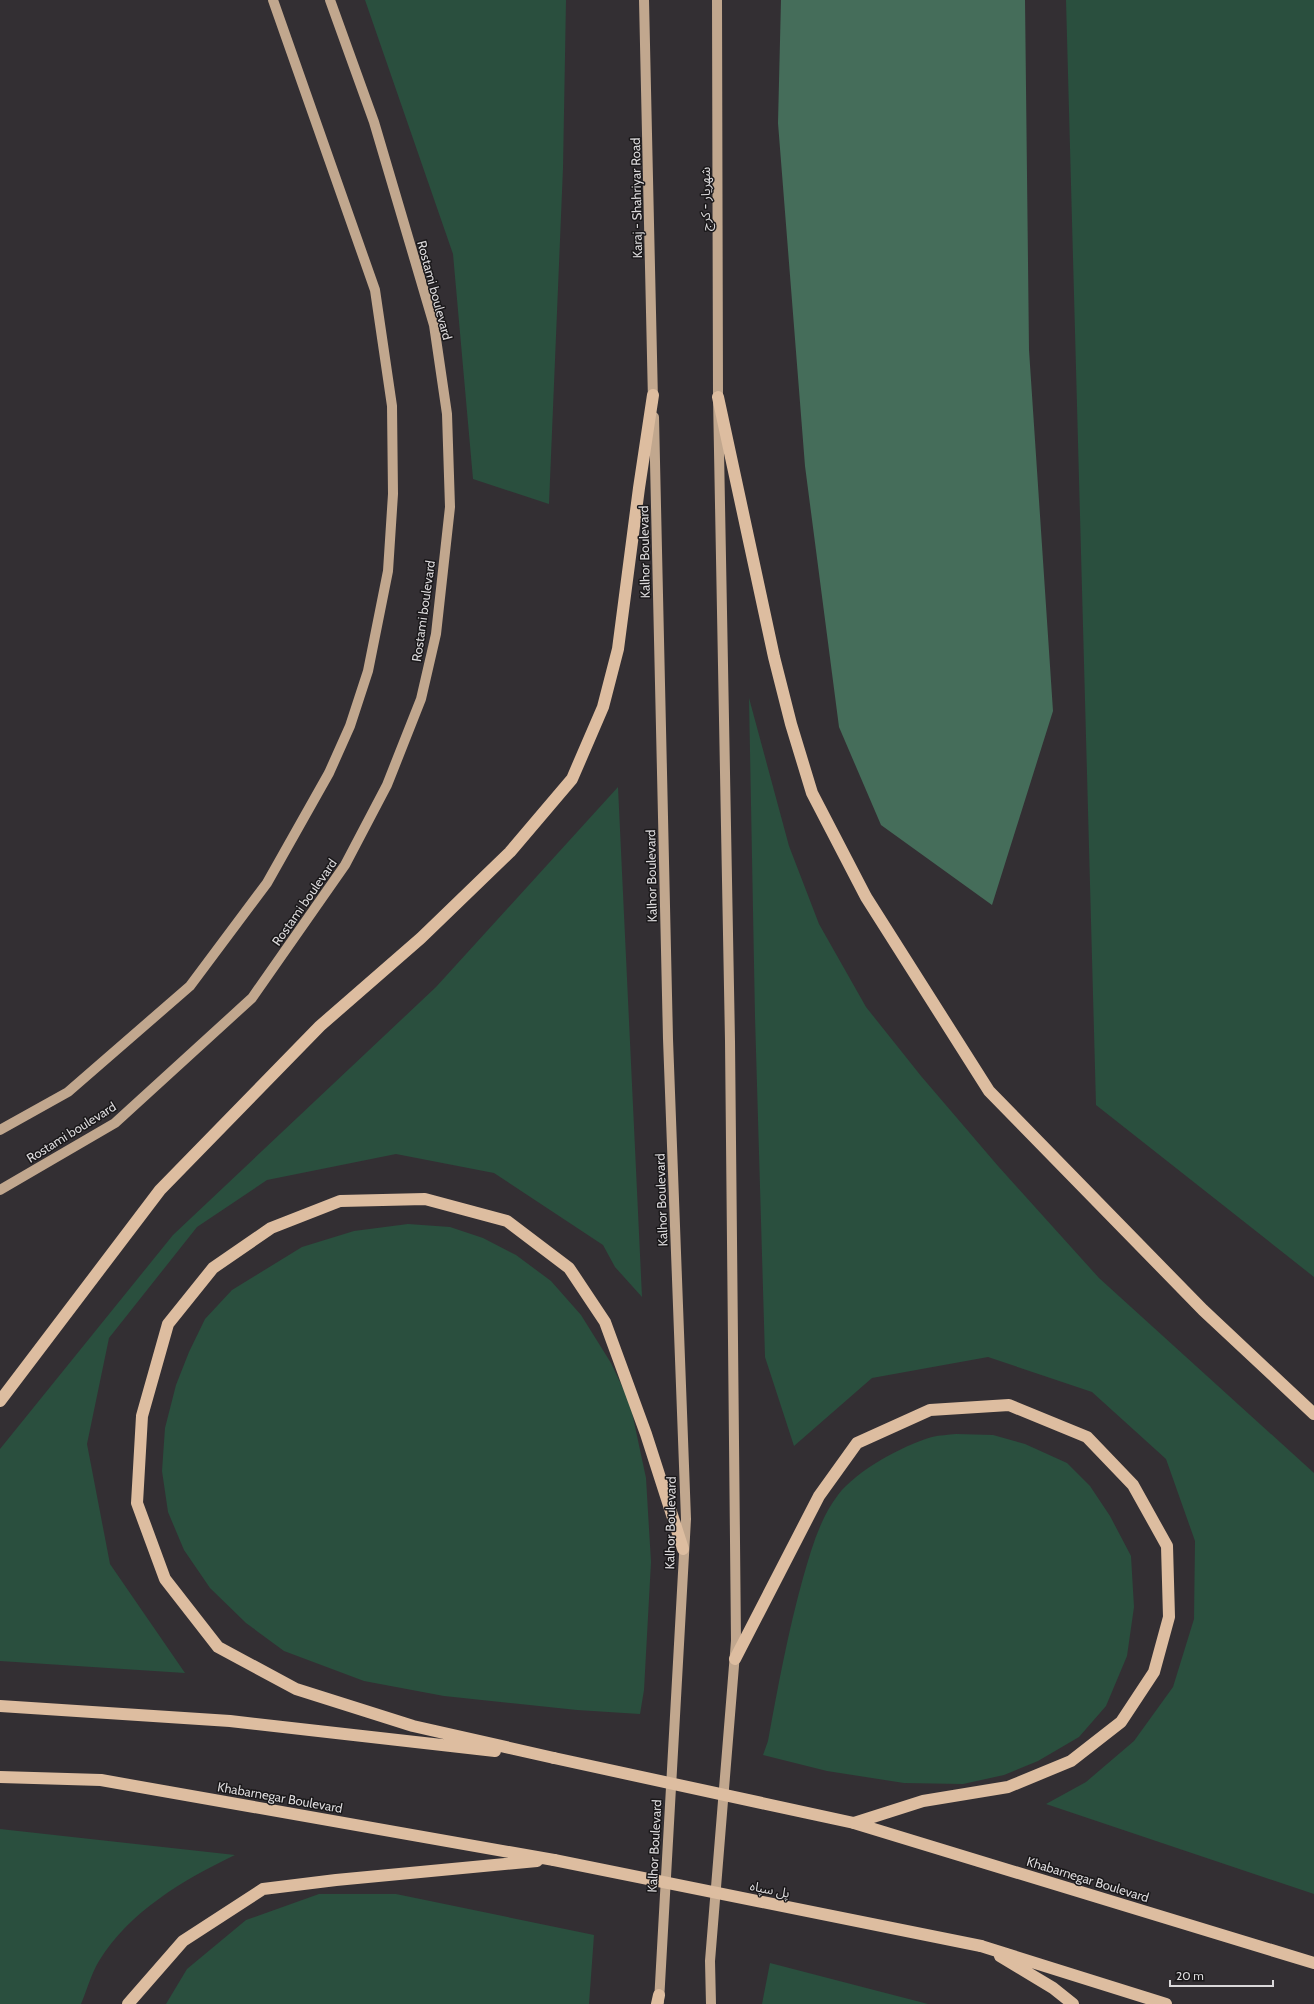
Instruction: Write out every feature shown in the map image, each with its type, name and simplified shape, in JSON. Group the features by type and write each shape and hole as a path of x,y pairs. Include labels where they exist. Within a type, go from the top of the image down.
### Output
{"highway":[{"path":"0,1401 160,1190 320,1026 421,938 510,852 572,779 603,707 618,649 653,395"},
{"path":"718,397 772,650 791,724 812,793 866,898 989,1091 1203,1310 1314,1414"},
{"path":"683,1549 646,1434 605,1322 569,1268 507,1221 425,1199 340,1201 271,1228 213,1268 168,1324 142,1416 137,1503 164,1579 218,1647 296,1689 413,1726 554,1758 854,1822 923,1801 1008,1787 1071,1761 1121,1722 1154,1672 1168,1617 1167,1546 1133,1485 1087,1437 1009,1405 930,1410 857,1443 819,1496 734,1659"},
{"path":"0,1706 230,1722 554,1758"},
{"name":"Khabarnegar Boulevard","path":"0,1777 101,1780 554,1860"},
{"name":"Khabarnegar Boulevard","path":"854,1822 1314,1963"},
{"path":"128,2004 183,1941 263,1889 343,1879 554,1860"},
{"name":"پل سپاه","path":"554,1860 982,1946"},
{"path":"982,1946 1053,1988 1073,2004"},
{"path":"982,1946 1166,2004"}],"main road":[{"path":"0,1130 68,1092 190,986 267,883 329,773 350,726 368,671 388,571 393,494 392,406 375,290 273,0"},
{"name":"Rostami boulevard","path":"0,1190 115,1123 252,998 345,865 388,785 421,699 436,634 450,507 447,414 434,325 374,122 330,0"},
{"name":"Karaj - Shahriyar Road","path":"644,0 653,395"},
{"name":"شهریار - کرج","path":"717,0 718,397"},
{"name":"Kalhor Boulevard","path":"653,395 668,1039 686,1519 683,1549 658,2001"},
{"path":"711,2004 710,1961 736,1641 730,1034 718,397"}],"green space":[{"path":"365,0 566,0 563,168 549,504 473,479 453,254"},
{"path":"781,0 1025,0 1029,350 1053,711 992,905 881,825 839,727 805,466 778,123"},
{"path":"1066,0 1314,0 1314,1277 1096,1105"},
{"path":"749,698 789,846 819,924 866,1007 921,1076 998,1166 1099,1278 1314,1473 1314,1894 1046,1804 1086,1782 1134,1741 1173,1687 1194,1619 1195,1541 1166,1459 1092,1392 988,1357 872,1378 794,1446 765,1357 755,1017"},
{"path":"618,787 642,1297 615,1267 603,1245 494,1173 396,1154 267,1180 197,1227 109,1338 87,1444 110,1564 185,1673 0,1661 0,1449 173,1235 436,987"},
{"path":"408,1224 450,1227 483,1238 516,1255 551,1281 581,1315 611,1363 630,1403 646,1478 651,1562 644,1690 640,1714 577,1710 444,1696 364,1681 284,1651 246,1623 210,1588 184,1550 168,1512 162,1471 165,1428 176,1385 189,1352 205,1319 232,1290 302,1247 354,1231"},
{"path":"956,1434 993,1435 1025,1444 1067,1463 1090,1486 1110,1516 1131,1556 1134,1607 1127,1656 1106,1706 1079,1737 1038,1761 1004,1775 963,1784 904,1783 827,1771 763,1755 768,1741 788,1639 809,1556 821,1524 832,1504 846,1486 856,1477 881,1460 920,1441 935,1436"},
{"path":"0,1829 235,1855 177,1886 142,1912 126,1927 112,1943 96,1966 81,2004 0,2004"},
{"path":"319,1894 396,1894 594,1935 589,2004 166,2004 187,1969 246,1920"},
{"path":"770,1963 928,2004 762,2004"}]}
